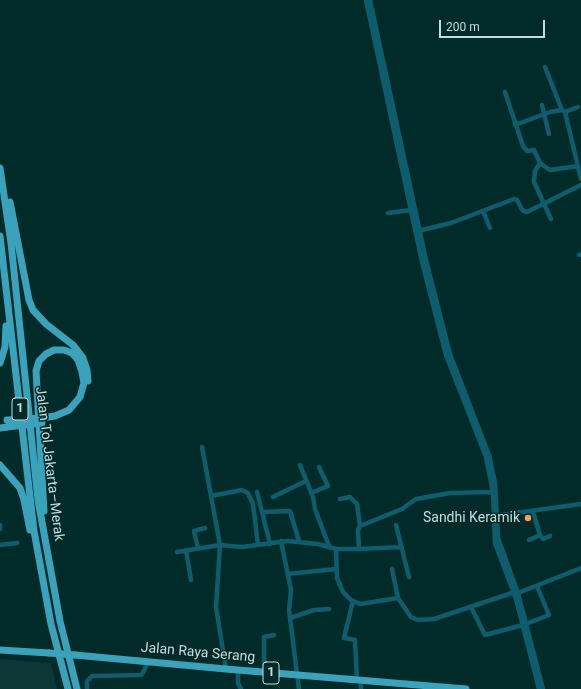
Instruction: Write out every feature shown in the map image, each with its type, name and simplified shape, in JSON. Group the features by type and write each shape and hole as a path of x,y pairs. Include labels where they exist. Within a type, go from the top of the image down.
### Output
{"highway":[{"name":"Jalan Tol Jakarta–Merak","path":"0,168 11,243 38,500 60,621 76,689"},
{"path":"2,182 8,194 29,300 33,310 46,324 73,345 83,358 87,370 88,385 83,400 78,407 63,417 4,424"},
{"name":"Jalan Tol Jakarta–Merak","path":"0,236 30,499 42,581 51,624 68,689"},
{"path":"0,248 6,333 5,348 0,363"},
{"path":"42,420 69,410 80,397 84,383 82,372 75,357 64,350 54,350 46,354 39,361 36,371 45,542"},
{"path":"0,465 13,478 22,494 42,581"},
{"name":"Jalan Raya Serang","path":"0,650 75,655 226,670 466,689"}],"street":[{"path":"366,0 410,210 418,231 450,354 489,455 495,483 494,516"},
{"path":"370,0 418,231 446,355 484,450 493,492 494,516 500,550 516,592 539,689"},
{"path":"545,67 563,111 581,179"},
{"path":"505,92 515,125 523,146 527,151 534,150 540,163 550,170 578,166"},
{"path":"542,105 549,134"},
{"path":"515,125 545,114 578,107"},
{"path":"540,163 534,170 534,182 551,218"},
{"path":"418,231 451,223 514,199 517,200 525,212 544,205 564,192 581,185"},
{"path":"388,213 410,210"},
{"path":"483,211 490,228"},
{"path":"202,447 220,545 216,602 226,670"},
{"path":"300,465 312,493 314,509 329,546"},
{"path":"312,493 328,486 318,467"},
{"path":"273,497 306,481"},
{"path":"211,496 242,490 248,493 252,504 258,545"},
{"path":"257,492 270,544"},
{"path":"360,526 427,496 450,492 493,492"},
{"path":"259,498 265,497"},
{"path":"340,499 350,497 357,504 360,526 358,530 359,549"},
{"path":"494,516 533,512 581,504"},
{"path":"262,512 290,511 299,541"},
{"path":"533,512 540,535 543,539 550,536"},
{"path":"396,525 410,577"},
{"path":"198,548 194,531 205,528"},
{"path":"529,540 540,535"},
{"path":"177,552 220,545 242,547 299,541 329,546 336,549 401,547"},
{"path":"281,542 291,592 289,605 290,618 296,675 299,689"},
{"path":"0,545 17,543"},
{"path":"336,549 336,569 339,585 353,601 360,604 398,598"},
{"path":"186,550 191,580"},
{"path":"392,569 398,598 411,618 418,620 434,619 538,586 557,576 581,568"},
{"path":"288,574 336,569"},
{"path":"471,607 485,635 524,624 548,615 538,586"},
{"path":"353,601 344,638 355,640 361,689"},
{"path":"290,618 314,610 329,609"},
{"path":"524,624 543,689"},
{"path":"264,672 263,637 274,635"},
{"path":"87,689 87,681 92,676 141,675 144,673 148,662"},
{"path":"238,670 238,683 241,689"}],"shaded area":[{"path":"0,659 51,663 57,689 0,689"}],"place":[{"name":"Sandhi Keramik","path":"528,518"}]}
